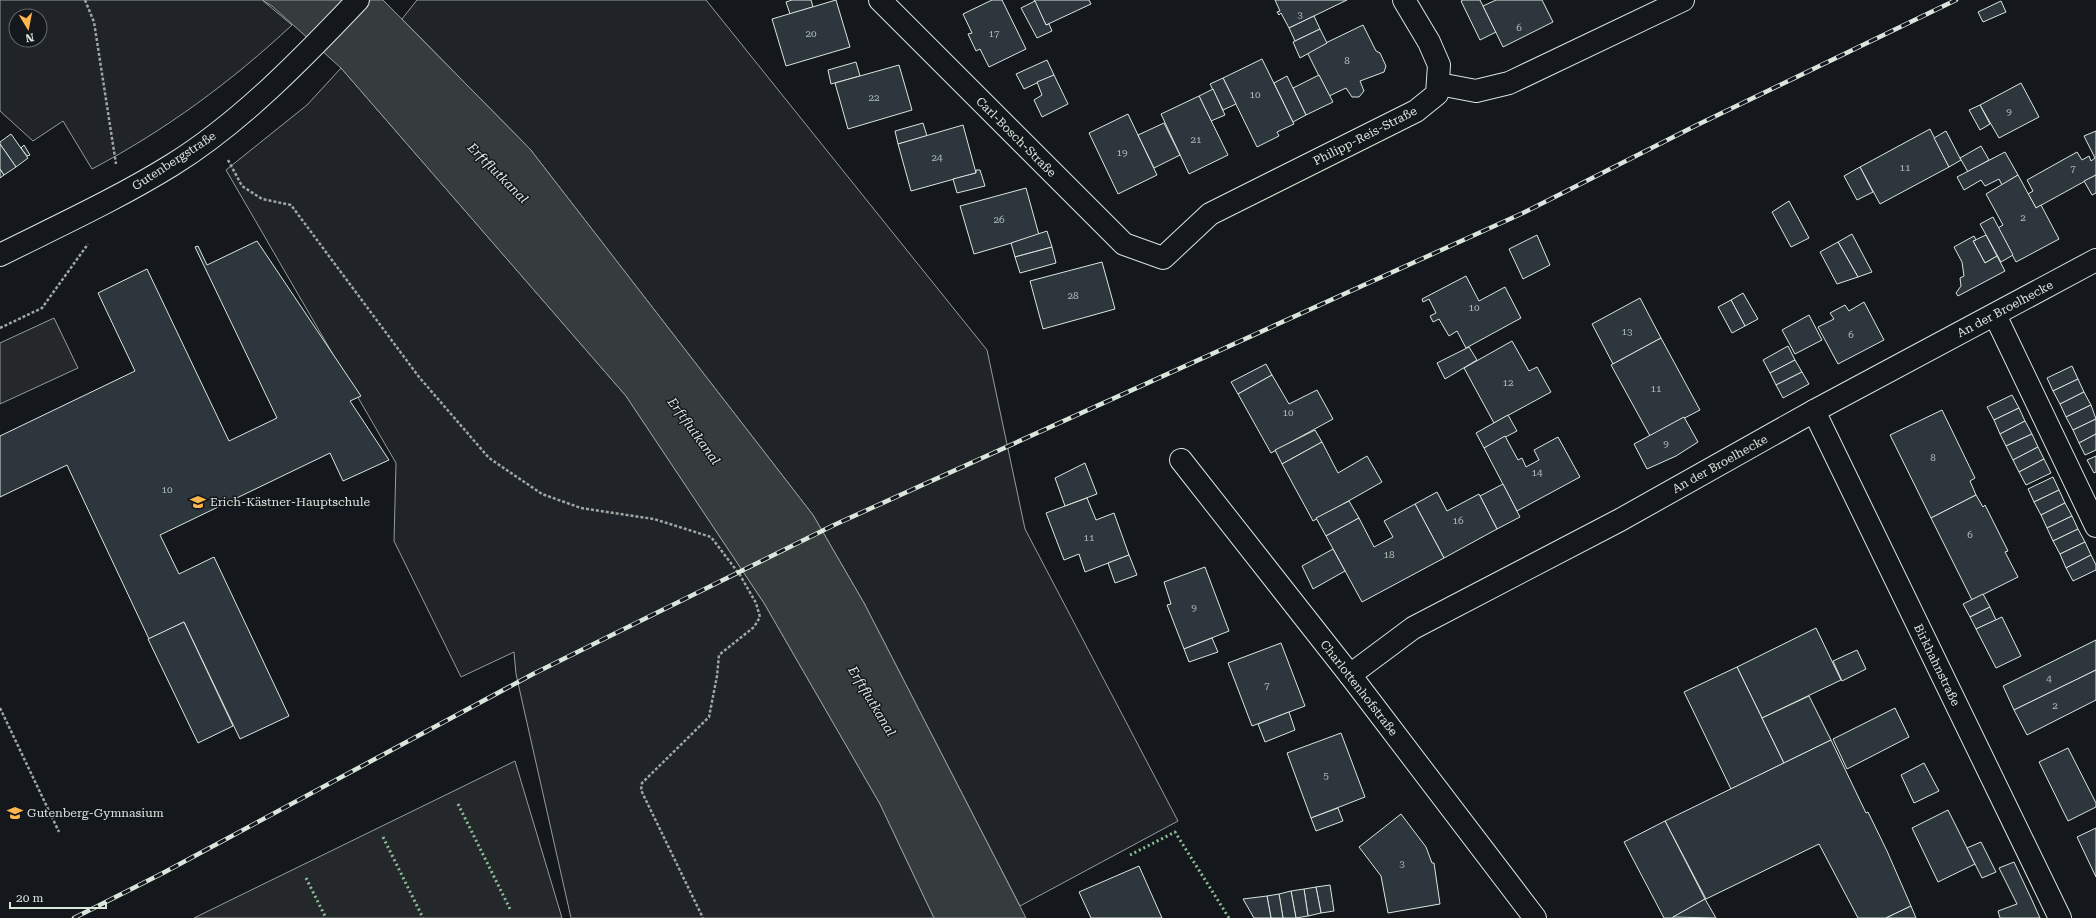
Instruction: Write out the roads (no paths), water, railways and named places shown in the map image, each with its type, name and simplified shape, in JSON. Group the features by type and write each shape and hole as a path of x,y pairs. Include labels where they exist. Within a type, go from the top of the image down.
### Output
{"street":[{"name":"Gutenbergstraße","path":"0,255 122,195 173,165 215,135 300,61 358,0"},
{"name":"Carl-Bosch-Straße","path":"880,0 1124,244 1163,258"},
{"path":"1404,0 1439,65 1438,84 1476,91 1509,83 1683,0"},
{"name":"Philipp-Reis-Straße","path":"1163,258 1210,214 1416,111 1437,94 1438,84"},
{"name":"An der Broelhecke","path":"1350,675 1412,628 1620,520 1814,411 2096,260"},
{"path":"1995,315 2096,526"},
{"name":"Birkhahnstraße","path":"1814,411 2060,918"},
{"name":"Charlottenhofstraße","path":"1181,460 1350,675 1535,918"}],"water":[{"name":"Erftflutkanal","path":"262,0 383,0 530,149 813,515 864,603 1026,918 934,918 880,804 764,603 626,396 341,68 272,6"}],"railway":[{"path":"74,918 163,873 533,674 834,525 1523,213 1697,125 1956,0"}],"place":[{"name":"Erich-Kästner-Hauptschule","path":"198,502"},
{"name":"Gutenberg-Gymnasium","path":"15,813"}]}
